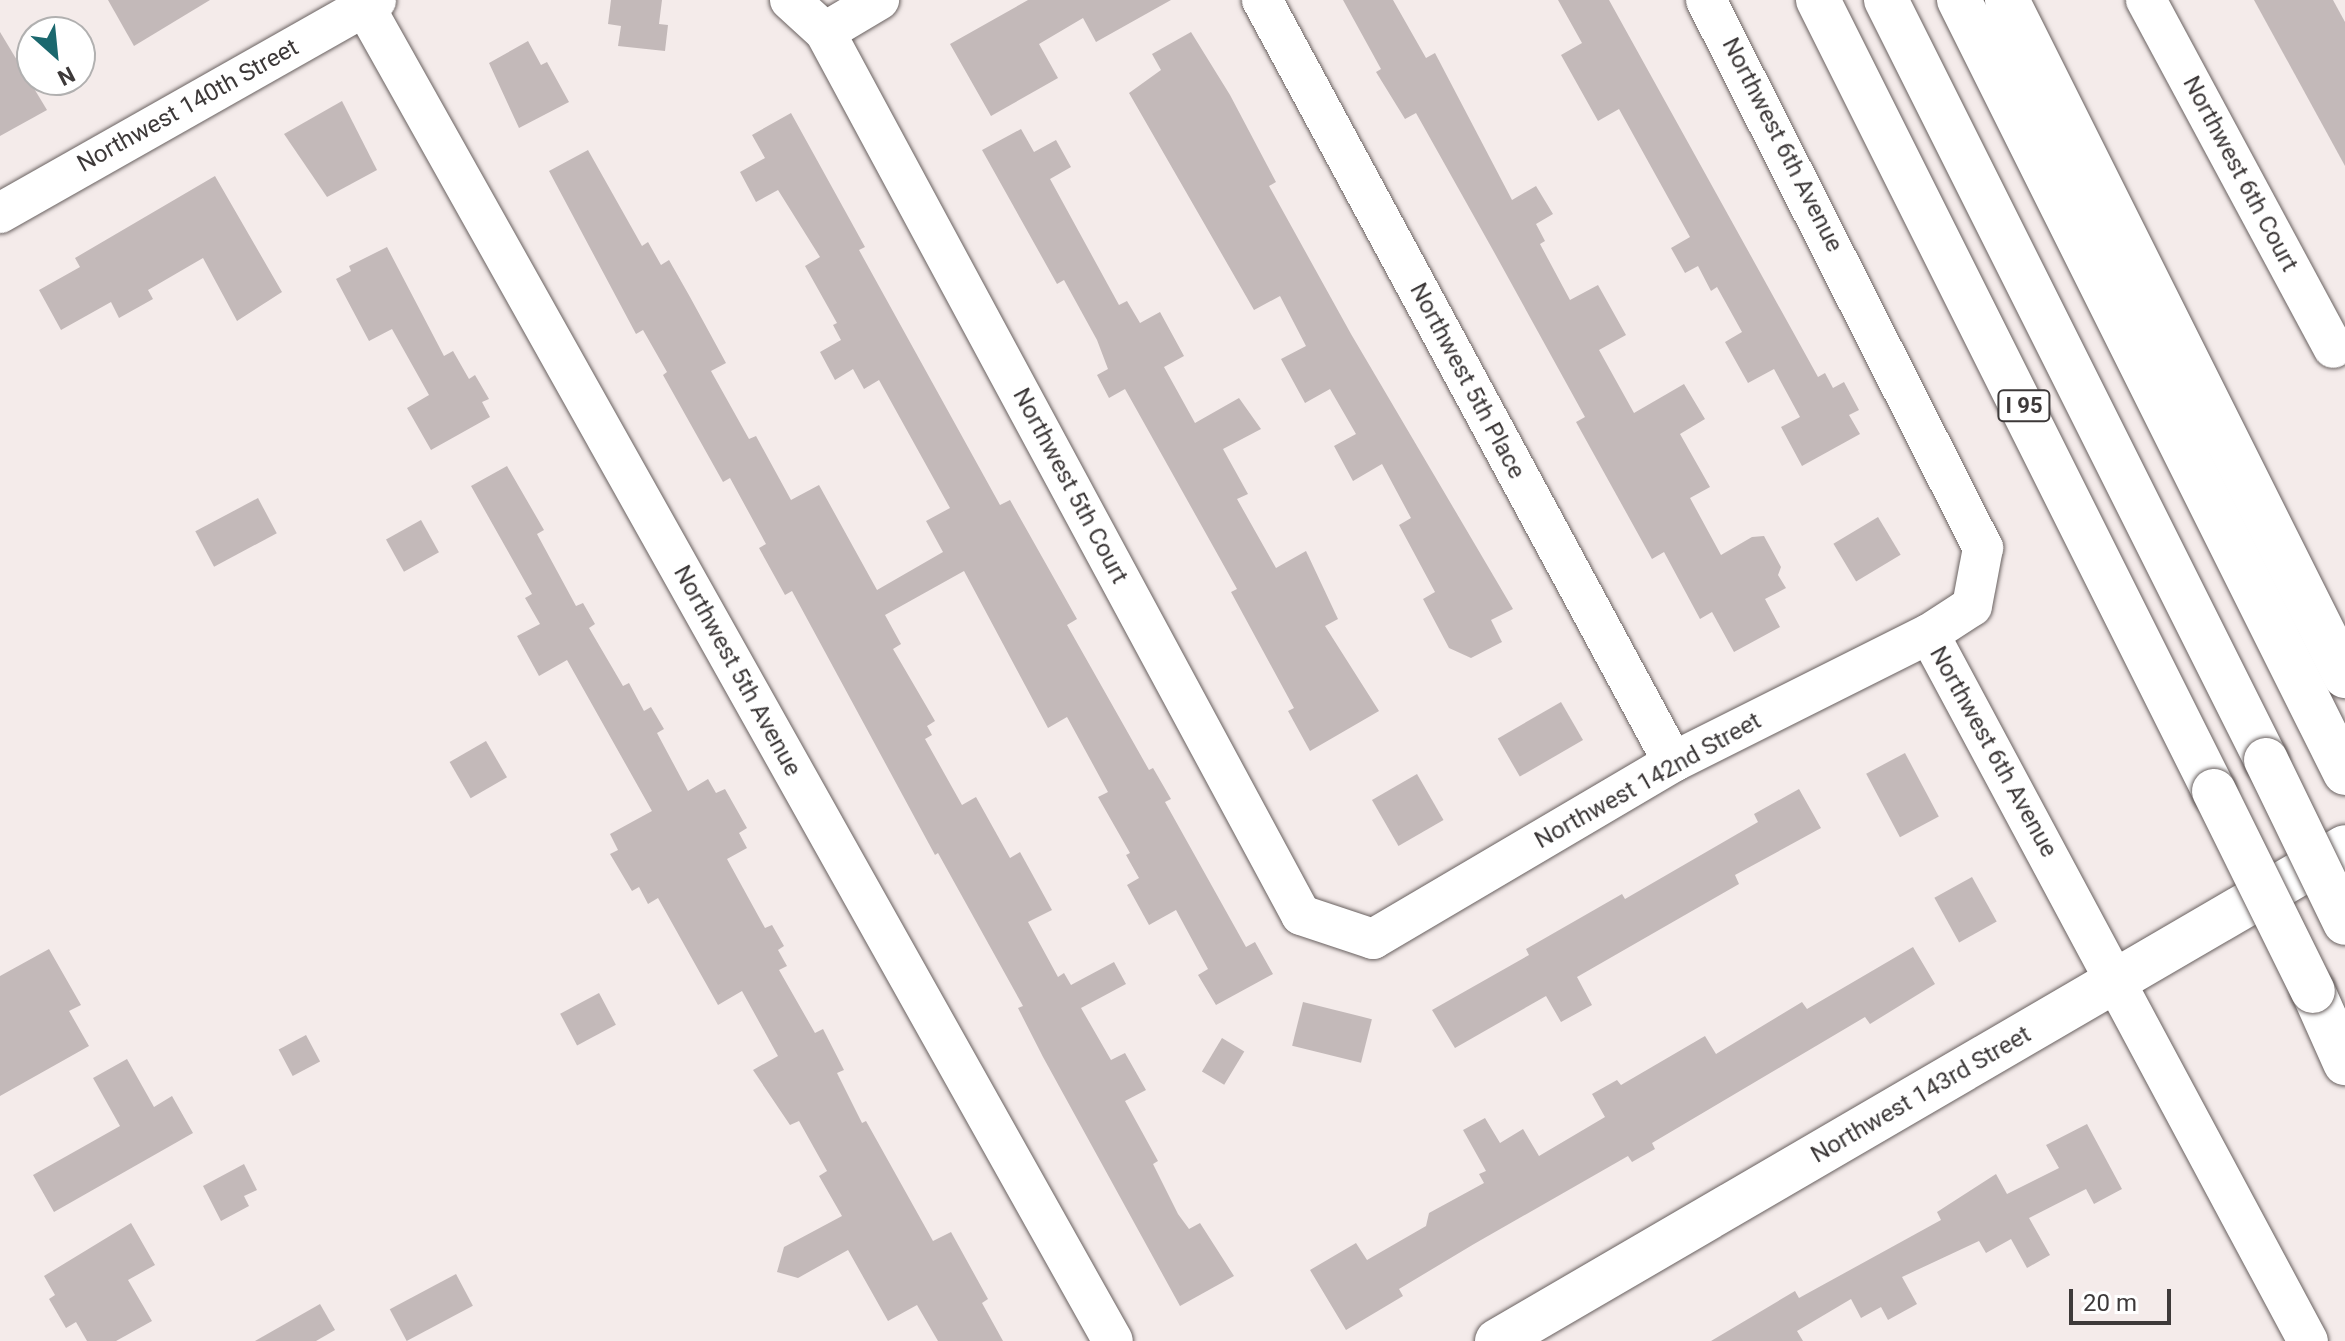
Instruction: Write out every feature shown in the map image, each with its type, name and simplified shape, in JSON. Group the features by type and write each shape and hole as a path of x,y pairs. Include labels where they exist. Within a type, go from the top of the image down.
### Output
{"main road":[{"path":"1886,0 2345,923"},
{"path":"1959,0 2345,773"},
{"path":"2007,0 2345,676"},
{"name":"I 95","path":"1821,8 2214,791 2313,991 2345,1063"},
{"name":"Northwest 143rd Street","path":"1497,1341 2345,847"}],"street":[{"name":"Northwest 5th Court","path":"790,0 825,32 1301,915 1373,939"},
{"path":"825,32 879,0"},
{"name":"Northwest 5th Place","path":"1262,0 1673,762"},
{"name":"Northwest 6th Avenue","path":"1706,0 1983,548 1972,606 1929,634 2118,981 2308,1341"},
{"name":"Northwest 6th Court","path":"2146,0 2333,348"},
{"name":"Northwest 140th Street","path":"0,213 367,2"},
{"name":"Northwest 5th Avenue","path":"367,2 1113,1341"},
{"name":"Northwest 142nd Street","path":"1373,939 1673,762 1929,634"}],"building":[{"path":"108,0 210,0 134,46"},
{"path":"611,0 662,0 659,24 668,25 665,51 618,46 621,26 608,24"},
{"path":"1028,0 1171,0 1096,42 1083,18 1039,44 1058,78 991,116 950,44"},
{"path":"1343,0 1393,0 1426,58 1435,53 1512,200 1536,186 1553,214 1536,224 1545,241 1540,244 1570,300 1598,285 1626,335 1599,350 1634,413 1684,384 1705,419 1680,434 1710,487 1690,498 1721,555 1752,537 1764,536 1781,567 1778,575 1786,588 1765,599 1780,627 1734,652 1712,612 1700,619 1664,552 1652,559 1576,422 1585,417 1494,252 1416,113 1405,119 1376,72 1381,69"},
{"path":"1558,0 1609,0 1818,377 1825,373 1833,388 1844,382 1859,410 1849,415 1860,434 1802,466 1781,427 1800,417 1774,369 1748,383 1725,342 1742,332 1717,287 1711,291 1698,266 1685,273 1671,248 1690,237 1619,109 1598,121 1561,55 1582,43"},
{"path":"2254,0 2333,0 2345,22 2345,166"},
{"path":"0,32 16,59 16,96 39,96 47,110 0,136"},
{"path":"1191,32 1230,95 1276,182 1269,186 1351,334 1513,609 1491,620 1502,642 1471,658 1449,648 1423,599 1435,592 1399,525 1411,518 1382,464 1353,481 1334,446 1356,434 1330,389 1305,403 1281,359 1306,346 1280,296 1254,310 1129,93 1161,70 1152,54"},
{"path":"528,41 541,65 547,62 569,102 519,128 489,63"},
{"path":"342,101 377,170 327,197 284,134"},
{"path":"791,113 865,247 859,250 1000,505 1010,500 1077,619 1067,625 1149,770 1153,768 1171,799 1165,802 1246,947 1255,942 1273,974 1216,1005 1198,975 1208,969 1176,910 1149,925 1127,885 1139,878 1126,855 1130,853 1098,797 1108,792 1067,717 1048,728 964,571 885,615 901,644 893,649 935,721 927,726 932,735 925,739 962,805 976,797 1010,858 1020,852 1052,910 1028,922 1058,977 1064,973 1071,985 1114,962 1126,984 1081,1008 1111,1060 1125,1053 1146,1090 1125,1101 1158,1161 1153,1164 1178,1214 1189,1229 1200,1223 1234,1276 1180,1306 1043,1057 1018,1008 1023,1006 938,853 935,855 792,591 785,595 759,548 766,544 730,478 723,482 663,375 667,372 643,330 636,334 549,171 588,150 642,246 648,242 661,265 669,260 690,297 726,363 711,371 749,439 756,436 791,500 819,485 877,590 943,552 926,521 950,508 879,380 864,389 853,369 835,380 820,352 841,340 833,325 837,323 805,266 820,257 778,190 756,202 740,172 765,158 752,135"},
{"path":"1021,129 1034,152 1056,140 1071,167 1050,179 1119,305 1127,301 1140,323 1160,312 1184,356 1164,367 1195,423 1239,398 1261,429 1223,449 1248,494 1237,499 1276,568 1306,551 1338,619 1325,626 1379,711 1310,751 1288,711 1294,708 1231,592 1237,589 1125,389 1109,398 1097,375 1108,369 1097,340 1064,280 1057,284 982,150"},
{"path":"215,176 282,292 237,321 203,258 148,290 153,299 119,318 111,302 61,330 39,290 80,267 75,258"},
{"path":"387,247 444,356 453,351 469,379 475,375 489,399 482,402 490,417 431,450 407,408 429,395 392,329 369,341 336,279 351,271 349,266"},
{"path":"507,466 544,530 537,534 576,606 583,603 595,624 589,628 623,686 629,683 644,711 651,707 664,729 657,733 688,791 708,779 716,793 725,789 747,828 739,833 747,848 727,859 765,928 772,925 784,946 778,950 787,966 779,970 815,1033 823,1029 844,1070 837,1073 862,1123 866,1121 933,1241 951,1232 988,1299 982,1303 1003,1341 938,1341 917,1305 888,1321 848,1250 798,1278 777,1272 784,1247 842,1216 819,1176 827,1171 799,1121 790,1125 753,1070 778,1056 742,991 718,1005 658,898 648,904 639,887 632,891 610,854 618,850 610,834 652,811 567,660 539,676 517,636 540,624 525,598 532,594 471,486"},
{"path":"258,498 277,533 214,567 195,531"},
{"path":"1878,517 1901,555 1856,581 1833,544"},
{"path":"421,520 439,552 404,572 386,539"},
{"path":"1561,702 1583,740 1520,777 1498,739"},
{"path":"486,741 507,777 471,798 450,762"},
{"path":"1905,753 1939,817 1900,837 1866,774"},
{"path":"1417,774 1444,820 1398,846 1372,800"},
{"path":"1799,789 1821,828 1735,875 1739,884 1577,977 1592,1005 1561,1022 1546,996 1455,1048 1432,1010 1529,955 1526,949 1622,894 1625,899 1758,822 1754,814"},
{"path":"1972,877 1997,922 1959,942 1934,898"},
{"path":"1913,947 1935,984 1870,1024 1865,1017 1652,1143 1655,1149 1632,1162 1628,1156 1474,1244 1399,1289 1403,1296 1346,1330 1310,1270 1356,1243 1367,1260 1426,1226 1429,1213 1484,1183 1479,1174 1486,1171 1463,1130 1485,1118 1500,1143 1523,1129 1539,1156 1605,1117 1592,1094 1617,1080 1621,1085 1705,1036 1716,1054 1802,1002 1807,1009"},
{"path":"49,949 81,1005 69,1011 89,1046 0,1096 0,976"},
{"path":"599,993 616,1025 577,1045 560,1014"},
{"path":"1303,1002 1372,1019 1361,1063 1292,1046"},
{"path":"306,1035 320,1061 293,1076 279,1050"},
{"path":"1222,1038 1244,1051 1224,1085 1202,1071"},
{"path":"127,1059 154,1107 172,1096 193,1133 54,1212 33,1175 120,1126 93,1078"},
{"path":"2087,1124 2122,1189 2094,1204 2086,1189 2029,1218 2050,1255 2027,1268 2011,1239 1986,1253 1979,1241 1902,1277 1917,1304 1888,1320 1881,1307 1861,1318 1851,1299 1797,1331 1803,1341 1711,1341 1795,1291 1799,1298 1941,1220 1937,1212 1996,1174 2007,1194 2059,1168 2046,1145"},
{"path":"244,1164 257,1190 244,1196 249,1206 221,1221 203,1186"},
{"path":"131,1223 155,1265 128,1280 152,1321 116,1341 87,1341 76,1322 66,1328 49,1299 55,1295 44,1276"},
{"path":"456,1274 473,1306 407,1341 390,1309"},
{"path":"320,1304 335,1330 316,1341 255,1341"}]}
